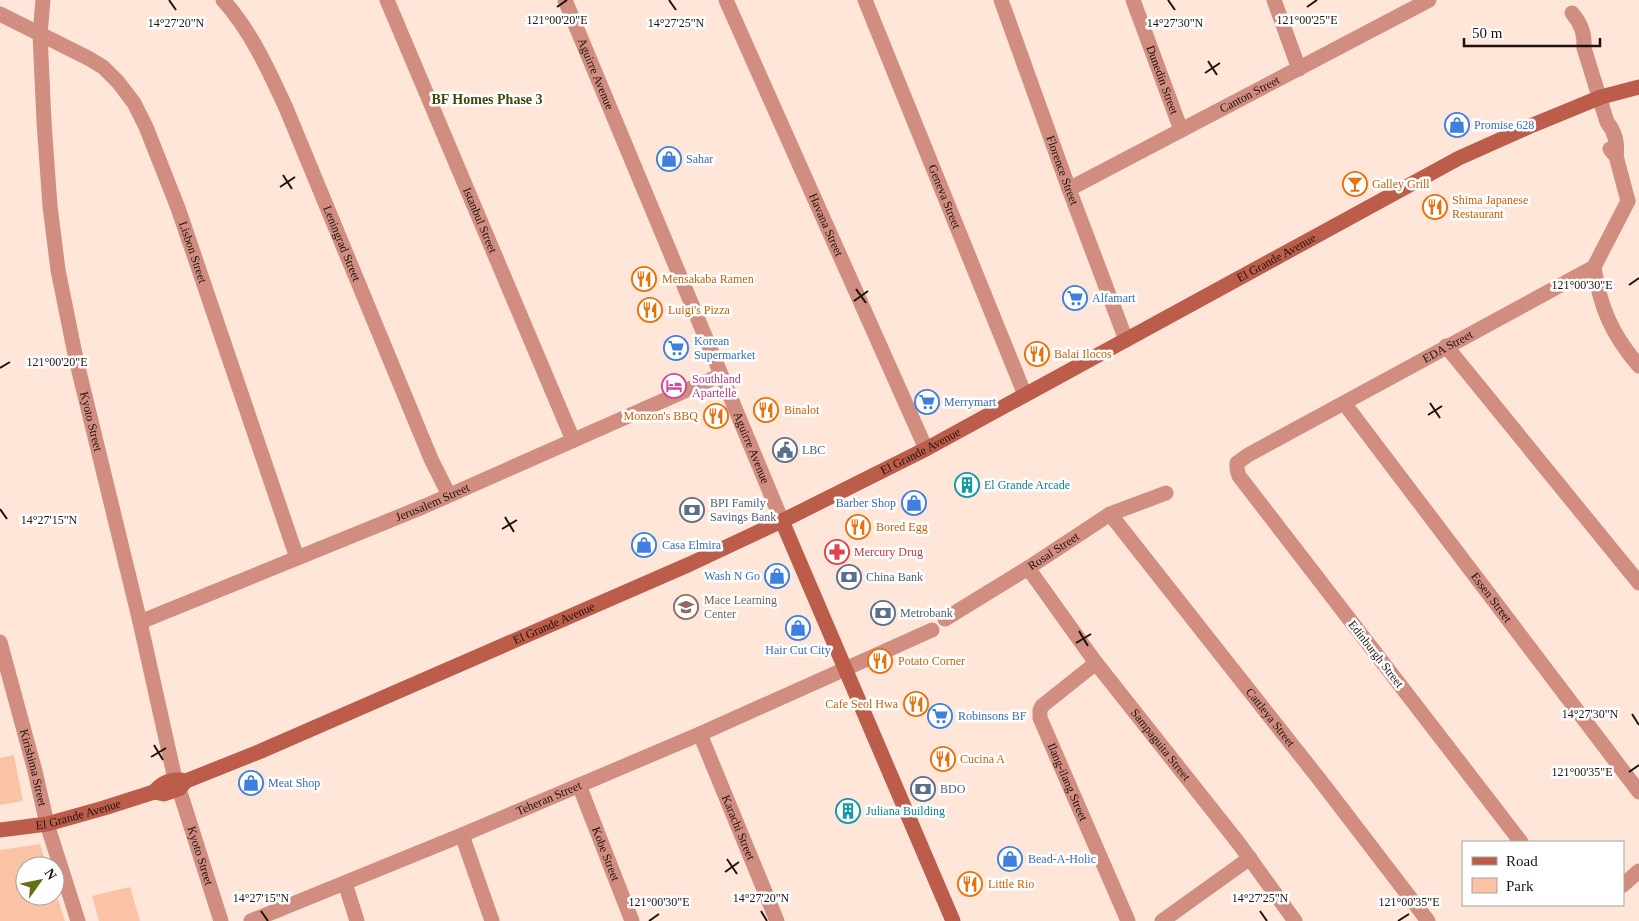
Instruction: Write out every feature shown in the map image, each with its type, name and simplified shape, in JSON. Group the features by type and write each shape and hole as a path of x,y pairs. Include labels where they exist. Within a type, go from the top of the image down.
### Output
{"street":[{"name":"Kyoto Street","path":"43,0 40,34 44,132 58,270 76,359 180,783 221,921"},
{"name":"Istanbul Street","path":"386,0 573,440"},
{"name":"Aguirre Avenue","path":"565,0 782,521 953,921"},
{"name":"Havana Street","path":"726,0 926,449"},
{"name":"Geneva Street","path":"865,0 1025,395"},
{"name":"Florence Street","path":"1001,0 1068,189 1126,340"},
{"name":"Dunedin Street","path":"1133,0 1181,130"},
{"path":"1274,0 1299,69"},
{"name":"Canton Street","path":"1068,189 1428,0"},
{"name":"Leningrad Street","path":"229,2 268,70 286,108 428,450 449,496"},
{"path":"1570,7 1579,20 1585,38 1584,48 1601,97 1607,122 1606,131 1610,148 1616,156 1634,202 1594,266 1598,291 1608,321 1632,347 1639,366"},
{"name":"Lisbon Street","path":"0,14 103,67 118,82 134,103 146,127 178,208 297,558"},
{"name":"El Grande Avenue","path":"0,830 47,824 154,792 164,794 180,783 261,751 662,576 782,521 926,449 1459,158 1601,97 1639,87"},
{"name":"EDA Street","path":"1238,463 1248,455 1594,266"},
{"path":"1446,346 1639,583"},
{"name":"Jerusalem Street","path":"140,622 449,496 721,375"},
{"name":"Essen Street","path":"1344,403 1639,792"},
{"name":"Edinburgh Street","path":"1238,463 1239,476 1520,841"},
{"name":"Rosal Street","path":"945,620 1110,514 1166,493"},
{"name":"Cattleya Street","path":"1110,514 1323,784 1428,921"},
{"name":"Sampaguita Street","path":"1028,568 1096,663 1250,858 1295,921"},
{"path":"845,669 932,630"},
{"name":"Kirishima Street","path":"0,642 35,771 47,824 78,921"},
{"name":"Ilang-ilang Street","path":"1096,663 1042,706 1040,718 1128,921"},
{"name":"Teheran Street","path":"251,921 462,835 700,734 845,669"},
{"name":"Karachi Street","path":"700,734 777,921"},
{"name":"Kobe Street","path":"579,785 632,921"},
{"path":"462,835 492,921"},
{"path":"1162,921 1250,858"},
{"path":"1624,884 1639,872"},
{"path":"345,883 357,921"}],"green space":[{"path":"14,755 23,801 0,805 0,758"},
{"path":"40,844 44,856 15,856 15,906 60,906 65,921 0,921 0,850"},
{"path":"130,887 140,921 99,921 92,896"}],"place":[{"name":"Promise 628","path":"1457,125"},
{"name":"Sahar","path":"669,159"},
{"name":"Galley Grill","path":"1355,184"},
{"name":"Shima Japanese Restaurant","path":"1435,207"},
{"name":"Mensakaba Ramen","path":"644,279"},
{"name":"Alfamart","path":"1075,298"},
{"name":"Luigi's Pizza","path":"650,310"},
{"name":"Korean Supermarket","path":"676,348"},
{"name":"Balai Ilocos","path":"1037,354"},
{"name":"Southland Apartelle","path":"674,386"},
{"name":"Merrymart","path":"927,402"},
{"name":"Binalot","path":"766,410"},
{"name":"Monzon's BBQ","path":"716,416"},
{"name":"LBC","path":"785,450"},
{"name":"El Grande Arcade","path":"967,485"},
{"name":"Barber Shop","path":"914,503"},
{"name":"BPI Family Savings Bank","path":"692,510"},
{"name":"Bored Egg","path":"858,527"},
{"name":"Casa Elmira","path":"644,545"},
{"name":"Mercury Drug","path":"837,552"},
{"name":"Wash N Go","path":"777,576"},
{"name":"China Bank","path":"849,577"},
{"name":"Mace Learning Center","path":"686,607"},
{"name":"Metrobank","path":"883,613"},
{"name":"Hair Cut City","path":"798,628"},
{"name":"Potato Corner","path":"880,661"},
{"name":"Cafe Seol Hwa","path":"916,704"},
{"name":"Robinsons BF","path":"940,716"},
{"name":"Cucina A","path":"943,759"},
{"name":"Meat Shop","path":"251,783"},
{"name":"BDO","path":"923,789"},
{"name":"Juliana Building","path":"848,811"},
{"name":"Bead-A-Holic","path":"1010,859"},
{"name":"Little Rio","path":"970,884"}],"district":[{"name":"BF Homes Phase 3","path":"487,99"}]}
